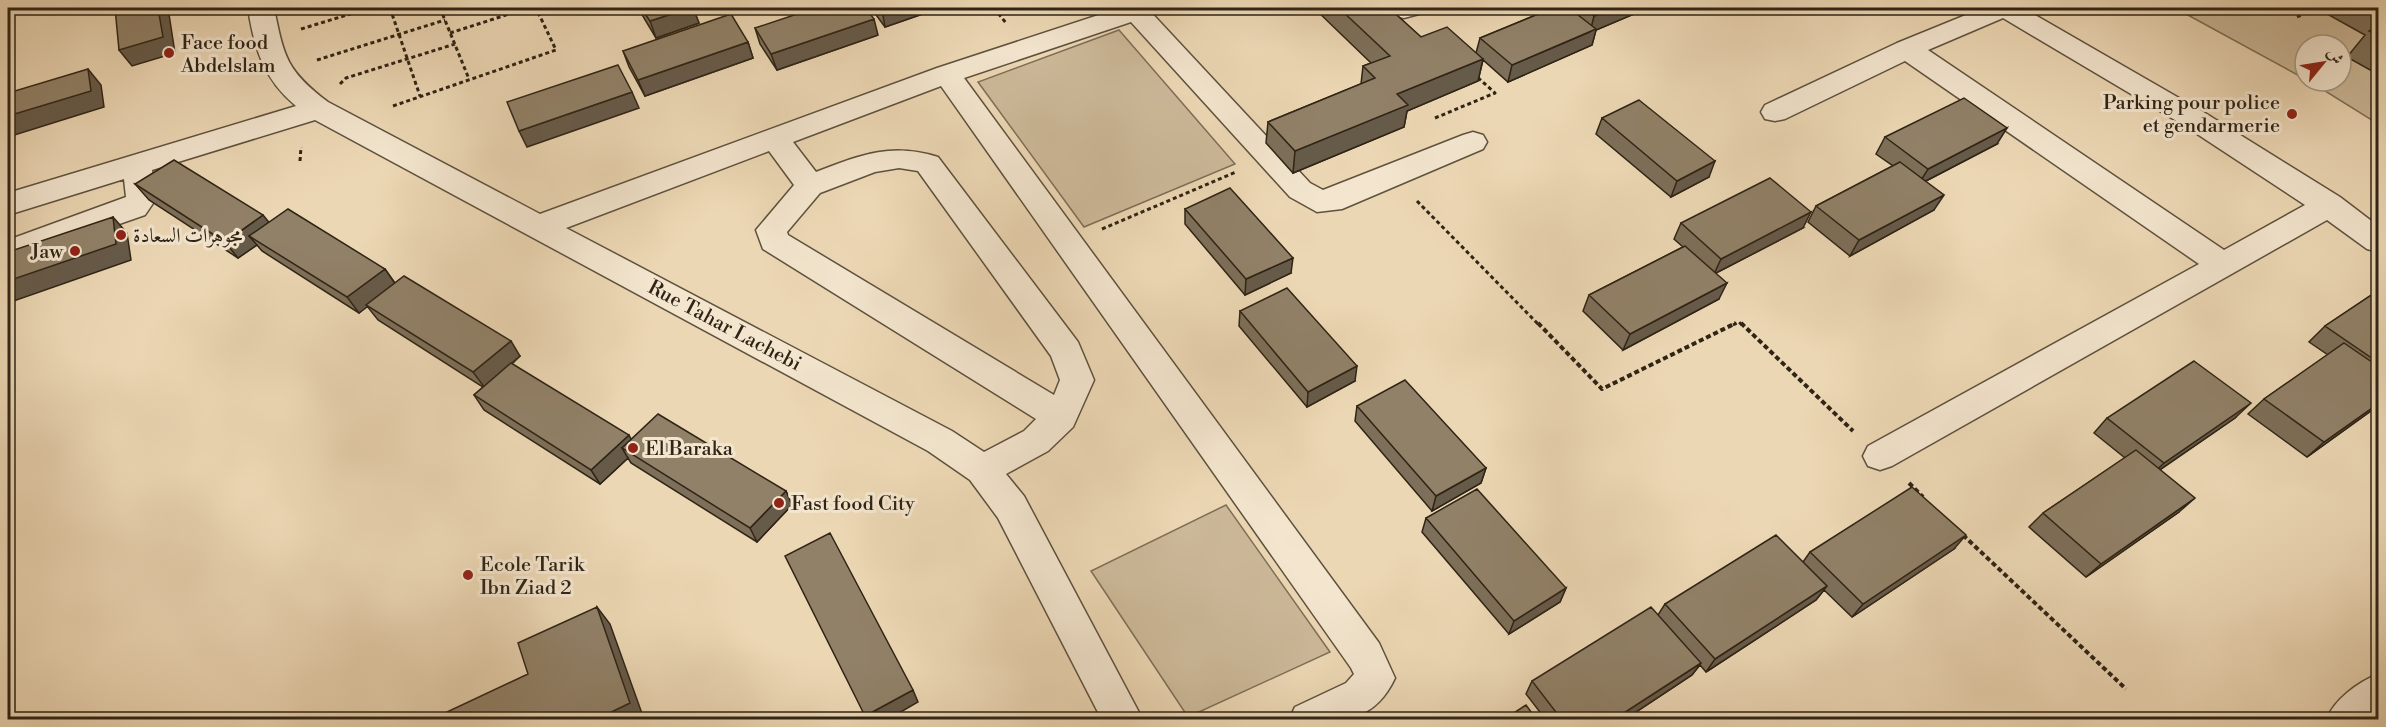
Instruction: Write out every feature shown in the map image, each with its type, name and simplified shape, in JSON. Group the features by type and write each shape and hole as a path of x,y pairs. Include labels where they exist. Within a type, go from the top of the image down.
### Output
{"street":[{"name":"Rue Tahar Lachebi","path":"261,8 266,40 280,77 318,109 940,441 982,470 1011,507 1124,720"},
{"path":"1775,112 1907,49 2005,8 2177,108 2329,205 2379,241"},
{"path":"539,226 947,74 1136,11 1300,190 1317,201 1331,201 1473,142"},
{"path":"1907,49 2222,264"},
{"path":"947,74 1365,656 1375,678 1360,696 1309,720"},
{"path":"265,125 283,110 288,98 288,86"},
{"path":"8,204 318,109"},
{"path":"775,138 810,186"},
{"path":"982,470 1035,441 1060,417 1077,380 1066,351 928,164 912,157 894,157 810,186 771,230 774,241 1060,417"},
{"path":"8,252 134,207 141,199 137,164"},
{"path":"1880,456 2329,205"},
{"path":"2346,720 2379,693"}],"path":[{"path":"266,40 370,8"},
{"path":"390,8 420,96"},
{"path":"440,8 469,79"},
{"path":"450,33 528,8"},
{"path":"393,106 556,50 536,8"},
{"path":"2297,17 2316,8"},
{"path":"317,60 445,20"},
{"path":"300,161 302,132 318,109 346,78 455,44"},
{"path":"1431,120 1495,93 1470,70"},
{"path":"1068,243 1270,158"},
{"path":"1392,176 1602,389 1739,322 1931,504"},
{"path":"1956,528 2126,689"}],"shaded area":[{"path":"2175,8 2378,8 2378,124 2328,93 2353,93 2353,33 2293,33 2293,72"},
{"path":"1119,30 1235,164 1084,227 978,82"},
{"path":"1226,505 1330,652 1188,717 1091,571"}],"building":[{"path":"115,8 158,8 163,37 119,50"},
{"path":"641,8 690,8 650,21"},
{"path":"815,8 866,8 874,19 771,54 755,28"},
{"path":"1339,8 1389,8 1421,37 1447,27 1483,59 1397,94 1408,105 1295,151 1268,122 1375,78 1363,66 1390,56"},
{"path":"1553,8 1569,8 1596,29 1512,65 1480,38"},
{"path":"1584,8 1615,8 1594,16"},
{"path":"731,14 748,42 638,80 623,51"},
{"path":"2379,25 2379,37 2369,31"},
{"path":"618,65 632,92 519,131 507,102"},
{"path":"88,69 91,91 8,116 8,93"},
{"path":"1964,98 2007,128 1928,169 1885,137"},
{"path":"1639,100 1715,161 1677,181 1602,118"},
{"path":"174,160 263,215 225,242 135,184"},
{"path":"1900,162 1944,195 1859,240 1816,206"},
{"path":"1770,178 1811,212 1721,259 1681,223"},
{"path":"1230,188 1293,258 1246,279 1185,209"},
{"path":"288,209 385,269 347,297 249,236"},
{"path":"113,217 116,244 8,281 8,252"},
{"path":"1685,246 1727,283 1630,334 1589,295"},
{"path":"404,276 511,341 473,372 366,305"},
{"path":"1287,288 1357,366 1308,392 1240,311"},
{"path":"2379,290 2379,363 2325,326"},
{"path":"2344,343 2379,367 2379,403 2324,442 2264,399"},
{"path":"2194,361 2251,403 2164,463 2107,418"},
{"path":"511,363 629,435 591,470 474,395"},
{"path":"1405,380 1486,468 1436,496 1357,406"},
{"path":"658,414 786,491 750,528 622,448"},
{"path":"2136,450 2195,498 2101,564 2043,513"},
{"path":"1912,487 1966,535 1863,604 1810,552"},
{"path":"1477,489 1566,588 1514,621 1426,518"},
{"path":"830,533 913,690 865,716 785,556"},
{"path":"1776,535 1827,586 1715,659 1665,604"},
{"path":"597,607 630,703 595,720 430,720 528,674 518,643"},
{"path":"1651,607 1701,663 1613,720 1562,720 1532,681"},
{"path":"1526,705 1537,720 1503,720"}],"place":[{"name":"Face food Abdelslam","path":"169,53"},
{"name":"Parking pour police et gendarmerie","path":"2292,114"},
{"name":"مجوهرات السعادة","path":"121,235"},
{"name":"Jaw","path":"75,251"},
{"name":"El Baraka","path":"633,448"},
{"name":"Fast food City","path":"779,503"},
{"name":"Ecole Tarik Ibn Ziad 2","path":"468,575"}]}
